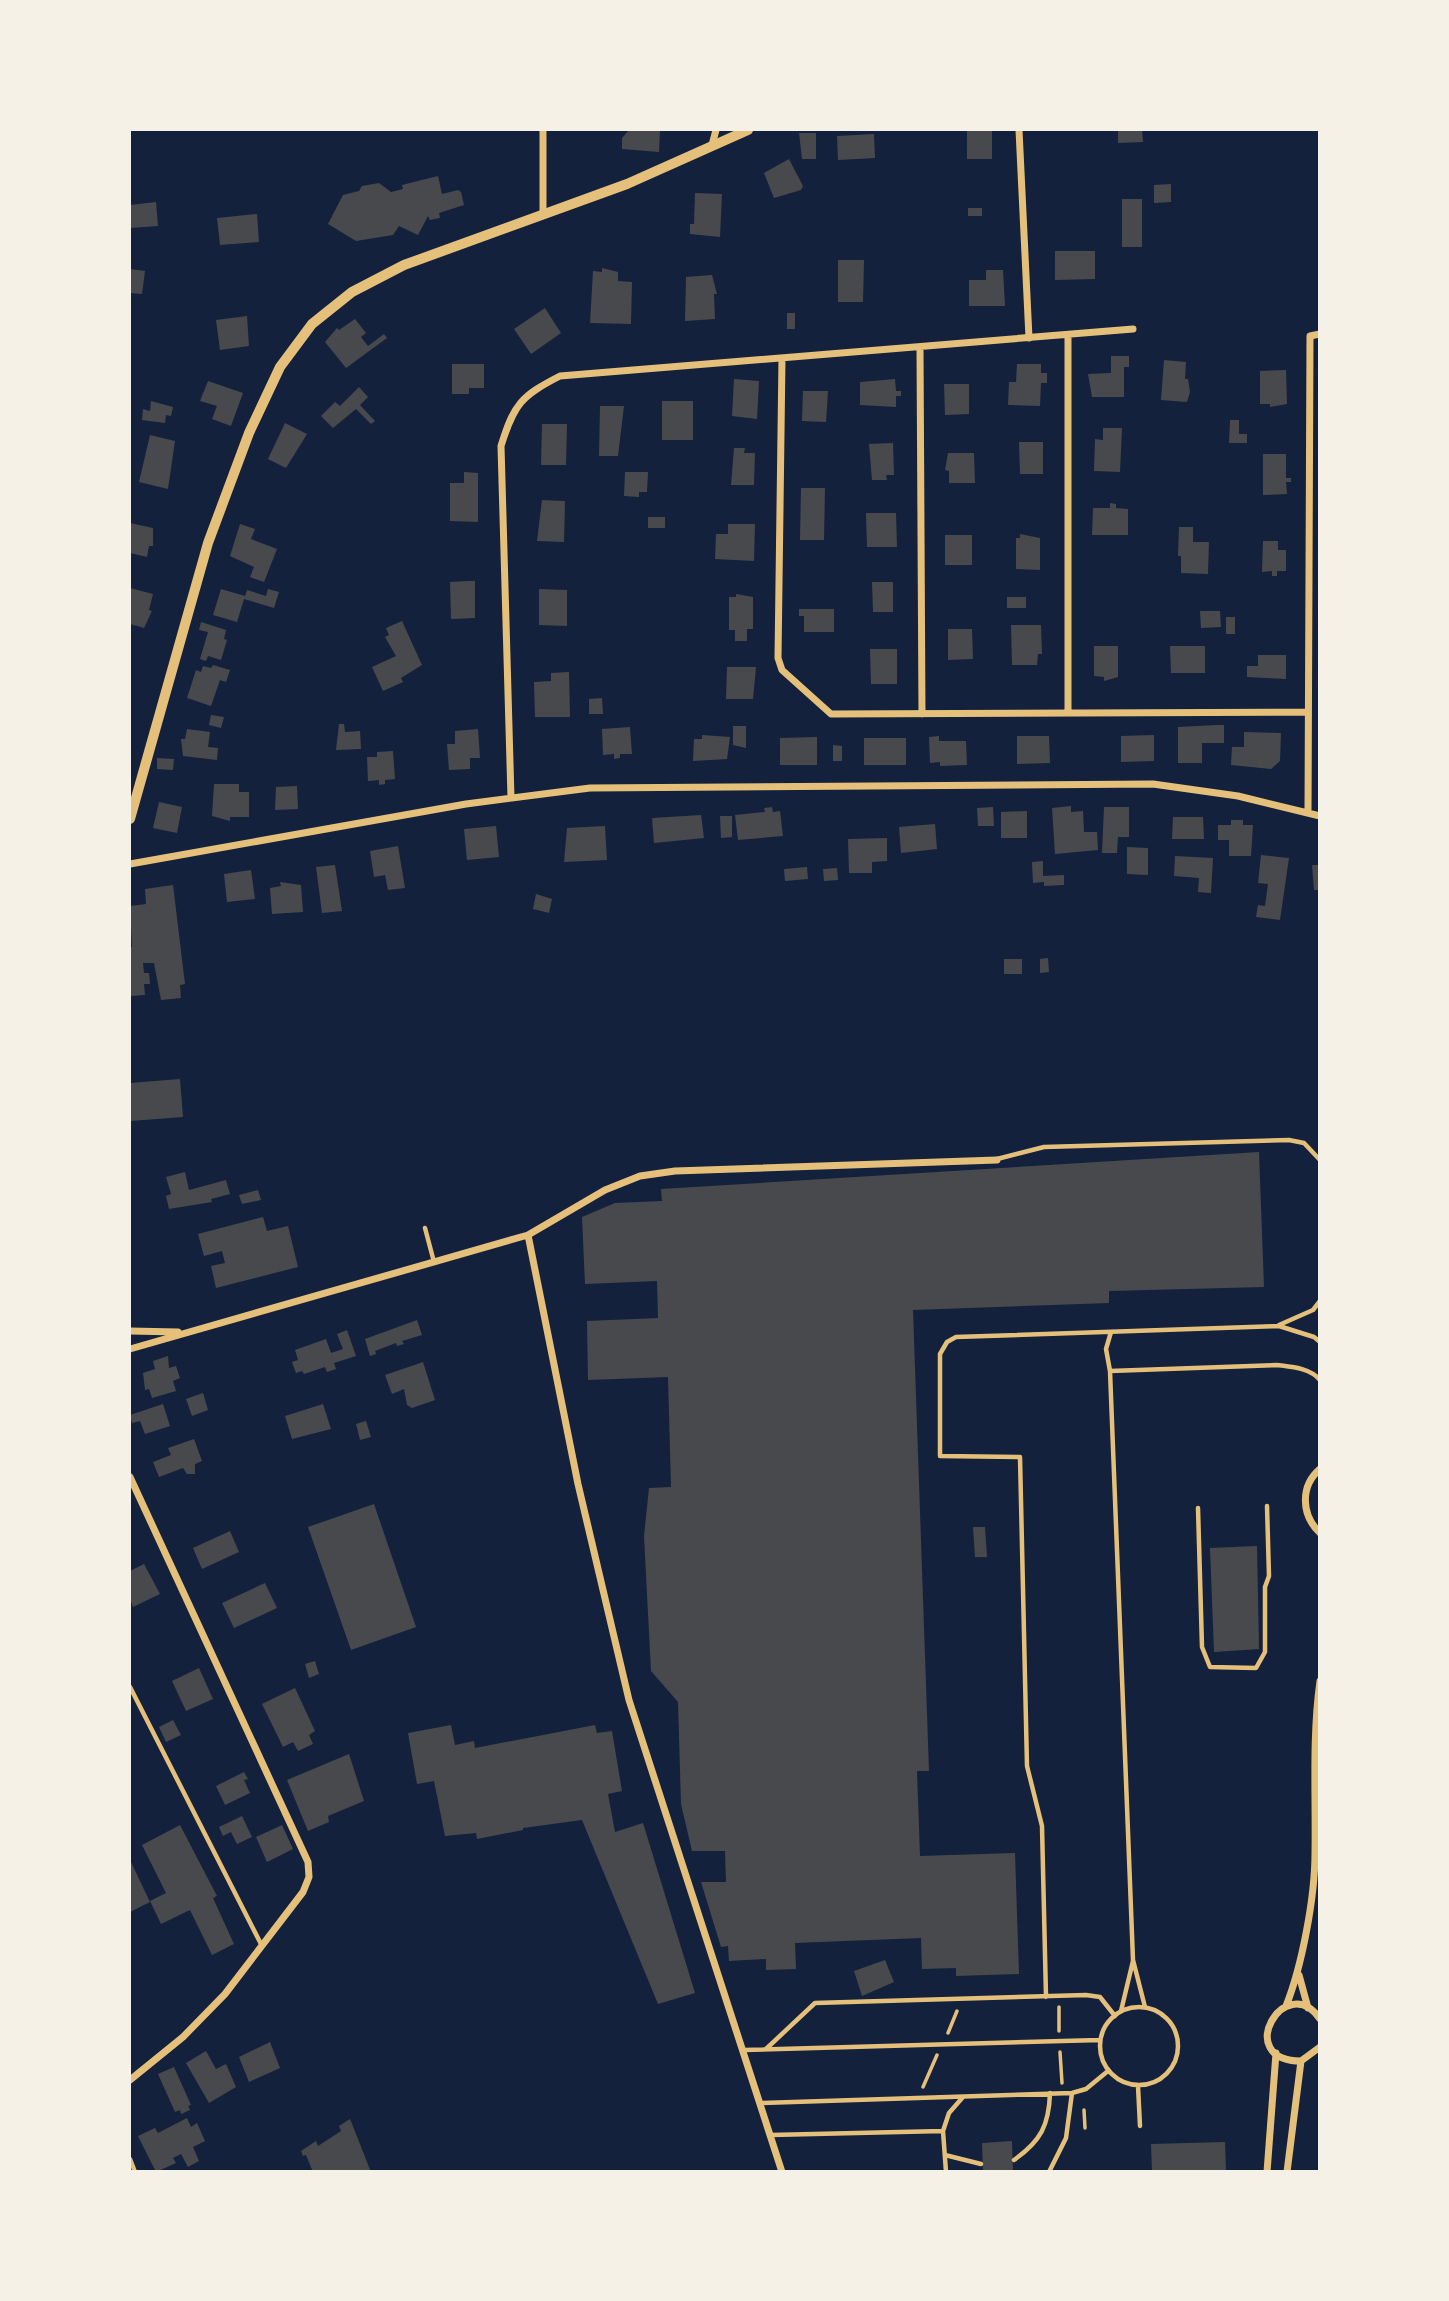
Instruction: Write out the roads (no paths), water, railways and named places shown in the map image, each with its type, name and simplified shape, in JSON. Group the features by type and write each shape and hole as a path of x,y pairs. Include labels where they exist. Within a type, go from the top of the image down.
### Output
{"street":[{"path":"543,130 543,216"},
{"path":"712,145 716,130"},
{"path":"130,820 208,543 249,433 280,367 312,324 352,292 404,265 627,184 748,130"},
{"path":"1019,130 1029,338"},
{"path":"511,798 500,446 518,403 537,388 560,376 1133,330"},
{"path":"1308,813 1310,336 1320,334"},
{"path":"1068,335 1068,712"},
{"path":"920,347 922,714"},
{"path":"782,358 778,658 782,670 831,714 1307,712"},
{"path":"130,864 511,798 590,788 1153,784 1238,796 1320,816"},
{"path":"130,1349 528,1235 605,1190 640,1176 675,1171 997,1160"},
{"path":"528,1235 578,1484 629,1700 782,2172"},
{"path":"130,1331 185,1332"},
{"path":"1320,1469 1307,1486 1304,1500 1306,1514 1320,1533"},
{"path":"130,1477 308,1862 309,1877 303,1892 225,1994 203,2018 130,2080"},
{"path":"1320,1681 1314,1744 1315,1856 1299,1974 1286,2006 1275,2014 1267,2026 1270,2045 1284,2058 1301,2061 1320,2047"},
{"path":"1299,1974 1308,2008 1320,2019"},
{"path":"1286,2006 1308,2008"},
{"path":"1267,2172 1276,2053"},
{"path":"1287,2172 1301,2061"}],"lane":[{"path":"997,1160 1044,1147 1289,1140 1304,1143 1320,1160"},
{"path":"425,1228 434,1262"},
{"path":"1279,1326 1312,1310 1320,1301"},
{"path":"1046,1997 1042,1826 1027,1766 1020,1457 940,1456 940,1354 947,1342 956,1337 1279,1326 1314,1337 1320,1342"},
{"path":"1111,1332 1106,1349 1110,1371 1133,1960 1145,2007"},
{"path":"1110,1371 1277,1365 1298,1368 1315,1374 1320,1380"},
{"path":"1198,1507 1202,1647 1210,1667 1222,1669 1256,1668 1265,1651 1265,1587 1269,1576 1267,1506"},
{"path":"130,1687 261,1944"},
{"path":"1121,2011 1133,1960"},
{"path":"766,2049 815,2003 1100,1997 1115,2015"},
{"path":"1145,2007 1168,2019 1175,2029 1179,2049 1168,2073 1157,2082 1138,2086 1119,2080 1108,2071 1100,2053 1100,2040 1115,2015 1121,2011 1145,2007"},
{"path":"744,2050 1059,2039 1100,2040"},
{"path":"761,2103 1072,2093 1086,2089 1108,2071"},
{"path":"1138,2086 1140,2126"},
{"path":"1049,2172 1066,2138 1072,2093"},
{"path":"1014,2160 1027,2151 1049,2121 1050,2094"},
{"path":"946,2172 943,2131 949,2113 964,2096"},
{"path":"771,2135 943,2131"},
{"path":"945,2155 981,2164"},
{"path":"130,2159 135,2172"}]}
